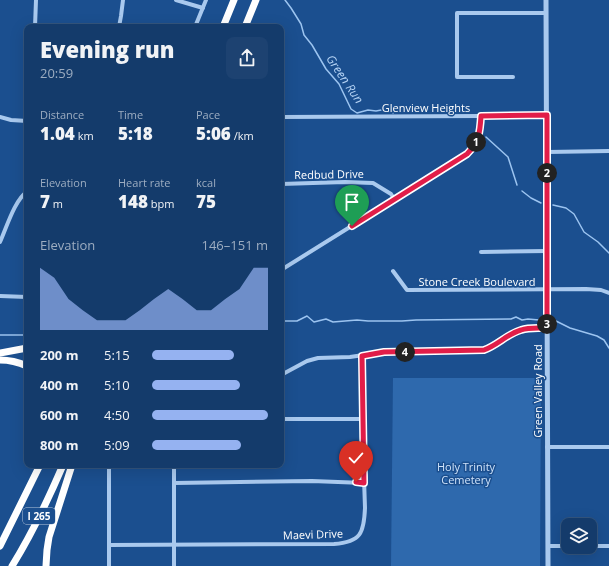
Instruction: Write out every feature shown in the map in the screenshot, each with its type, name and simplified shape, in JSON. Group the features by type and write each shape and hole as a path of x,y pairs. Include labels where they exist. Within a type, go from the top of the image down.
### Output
{"highway":[{"path":"224,24 234,0"},
{"path":"246,24 256,0"},
{"path":"0,354 24,349"},
{"path":"0,360 17,362 24,365"},
{"path":"27,493 36,468"},
{"name":"I 265","path":"0,546 39,468"},
{"name":"I 265","path":"12,566 36,524 62,468"},
{"path":"46,566 49,537 71,468"}],"street":[{"path":"35,24 36,0"},
{"path":"119,24 122,0"},
{"path":"176,0 203,8"},
{"path":"196,24 206,0"},
{"name":"Green Valley Road","path":"546,0 548,566"},
{"path":"513,77 457,77 457,13 546,13"},
{"name":"Glenview Heights","path":"284,117 547,115"},
{"path":"284,268 467,154 479,137 481,129 481,116"},
{"path":"0,117 11,120 24,121"},
{"path":"547,152 609,151"},
{"name":"Redbud Drive","path":"284,184 345,182 373,183 391,194 395,200"},
{"path":"0,242 17,203 24,194"},
{"path":"481,252 547,252"},
{"name":"Stone Creek Boulevard","path":"393,271 407,290 546,289"},
{"path":"546,289 586,289 601,290 609,293"},
{"path":"0,296 24,297"},
{"path":"284,373 312,359 324,357 362,356 384,352 484,350 522,329 547,328"},
{"name":"Maevi Drive","path":"109,545 334,544 354,540 360,533 364,524 365,508 362,419 362,356"},
{"path":"284,419 362,419"},
{"path":"547,447 609,447"},
{"path":"109,468 109,566"},
{"path":"174,468 174,566"},
{"path":"174,483 312,481 364,483"},
{"path":"548,546 561,546"},
{"path":"597,546 609,546"}],"green space":[{"name":"Holy Trinity Cemetery","path":"393,378 541,378 540,566 391,566"}],"waterway":[{"name":"Green Run","path":"285,0 301,24 304,35 312,45 326,69 339,84 351,109 357,113 368,110 376,111 392,108 393,113"},
{"name":"Green Run","path":"486,137 508,157 517,185"},
{"name":"Green Run","path":"522,191 541,203"},
{"name":"Green Run","path":"553,205 566,208 574,214 584,232 598,242 609,253"},
{"path":"284,321 297,321 307,316 314,322 326,319 333,322 357,320 402,321 511,319 516,317 522,320 539,320"},
{"path":"554,320 570,328 597,336 604,340 609,348"},
{"path":"0,335 24,335"}],"route":[{"path":"352,226 467,154 479,137 481,129 481,116 547,115 547,328 522,329 484,350 384,352 362,356 364,483 356,482"}]}
